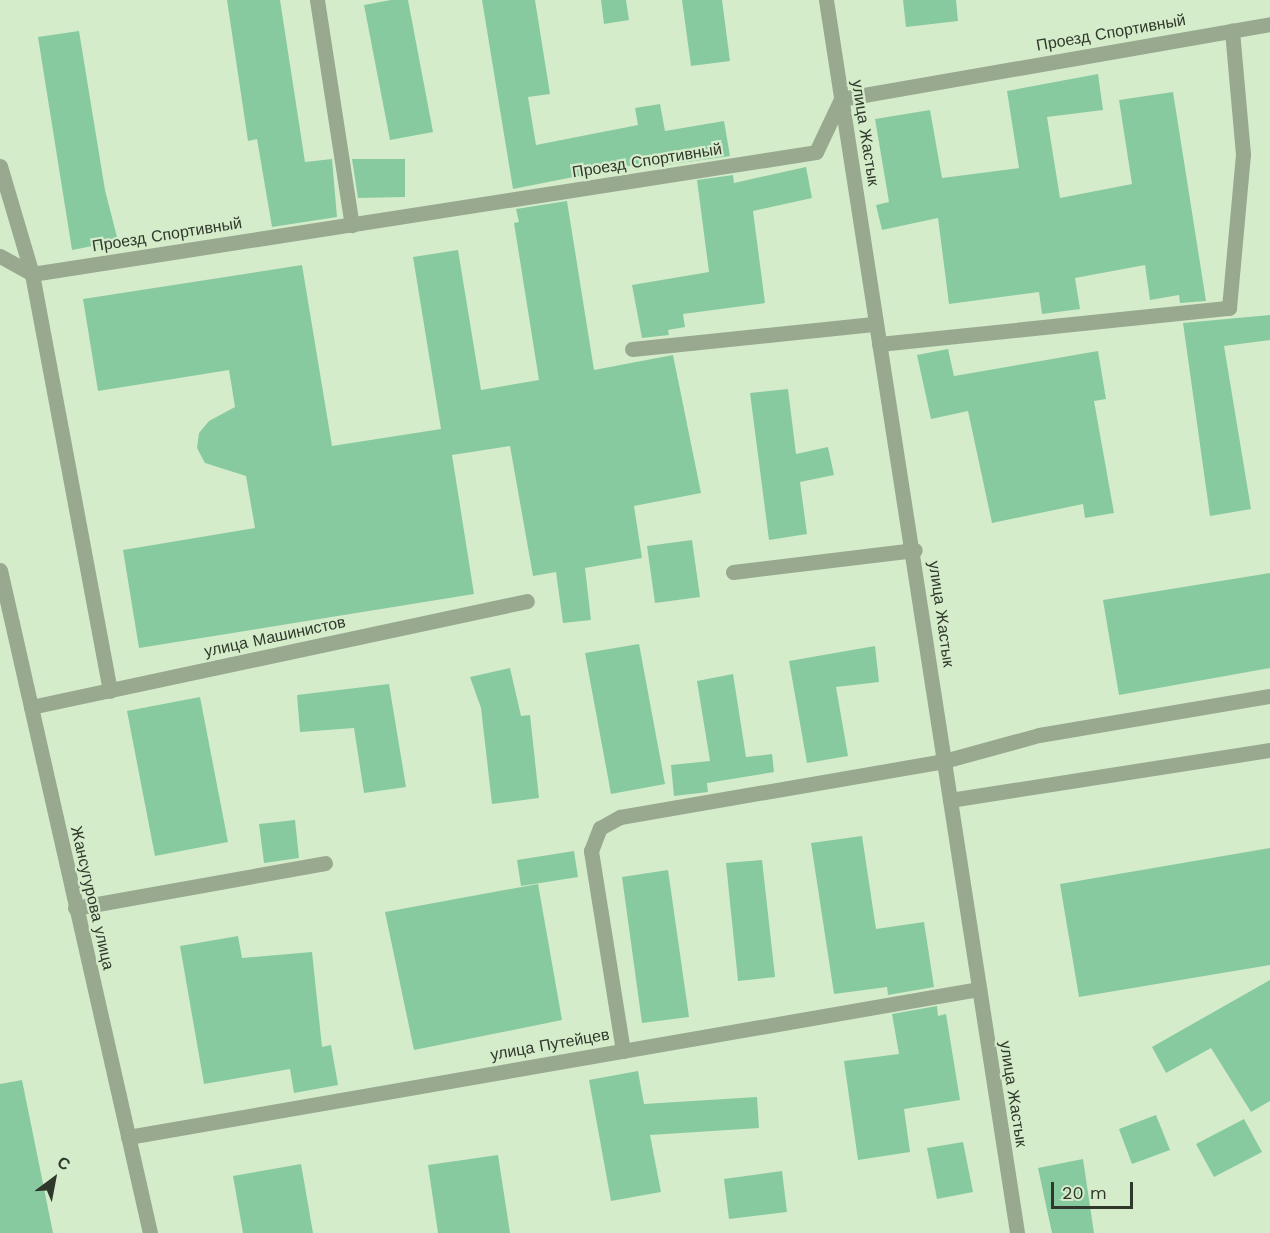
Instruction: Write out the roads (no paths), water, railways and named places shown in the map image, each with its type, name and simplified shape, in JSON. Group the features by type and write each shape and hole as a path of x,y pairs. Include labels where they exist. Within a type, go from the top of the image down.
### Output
{"street":[{"path":"317,0 352,225"},
{"name":"улица Жастык","path":"826,0 879,344 915,550 944,761 1017,1233"},
{"name":"Проезд Спортивный","path":"32,274 816,152 842,99 1270,24"},
{"path":"879,344 1229,308 1243,154 1232,30"},
{"path":"0,166 32,274 110,691"},
{"path":"0,256 32,274"},
{"path":"632,349 876,324"},
{"path":"733,572 915,550"},
{"name":"Жансугурова улица","path":"0,570 150,1233"},
{"name":"улица Машинистов","path":"31,707 527,601"},
{"path":"623,1051 591,851 600,828 620,817 944,761 1039,735 1270,696"},
{"path":"950,800 1270,750"},
{"path":"75,908 325,862"},
{"name":"улица Путейцев","path":"128,1137 979,989"}]}
